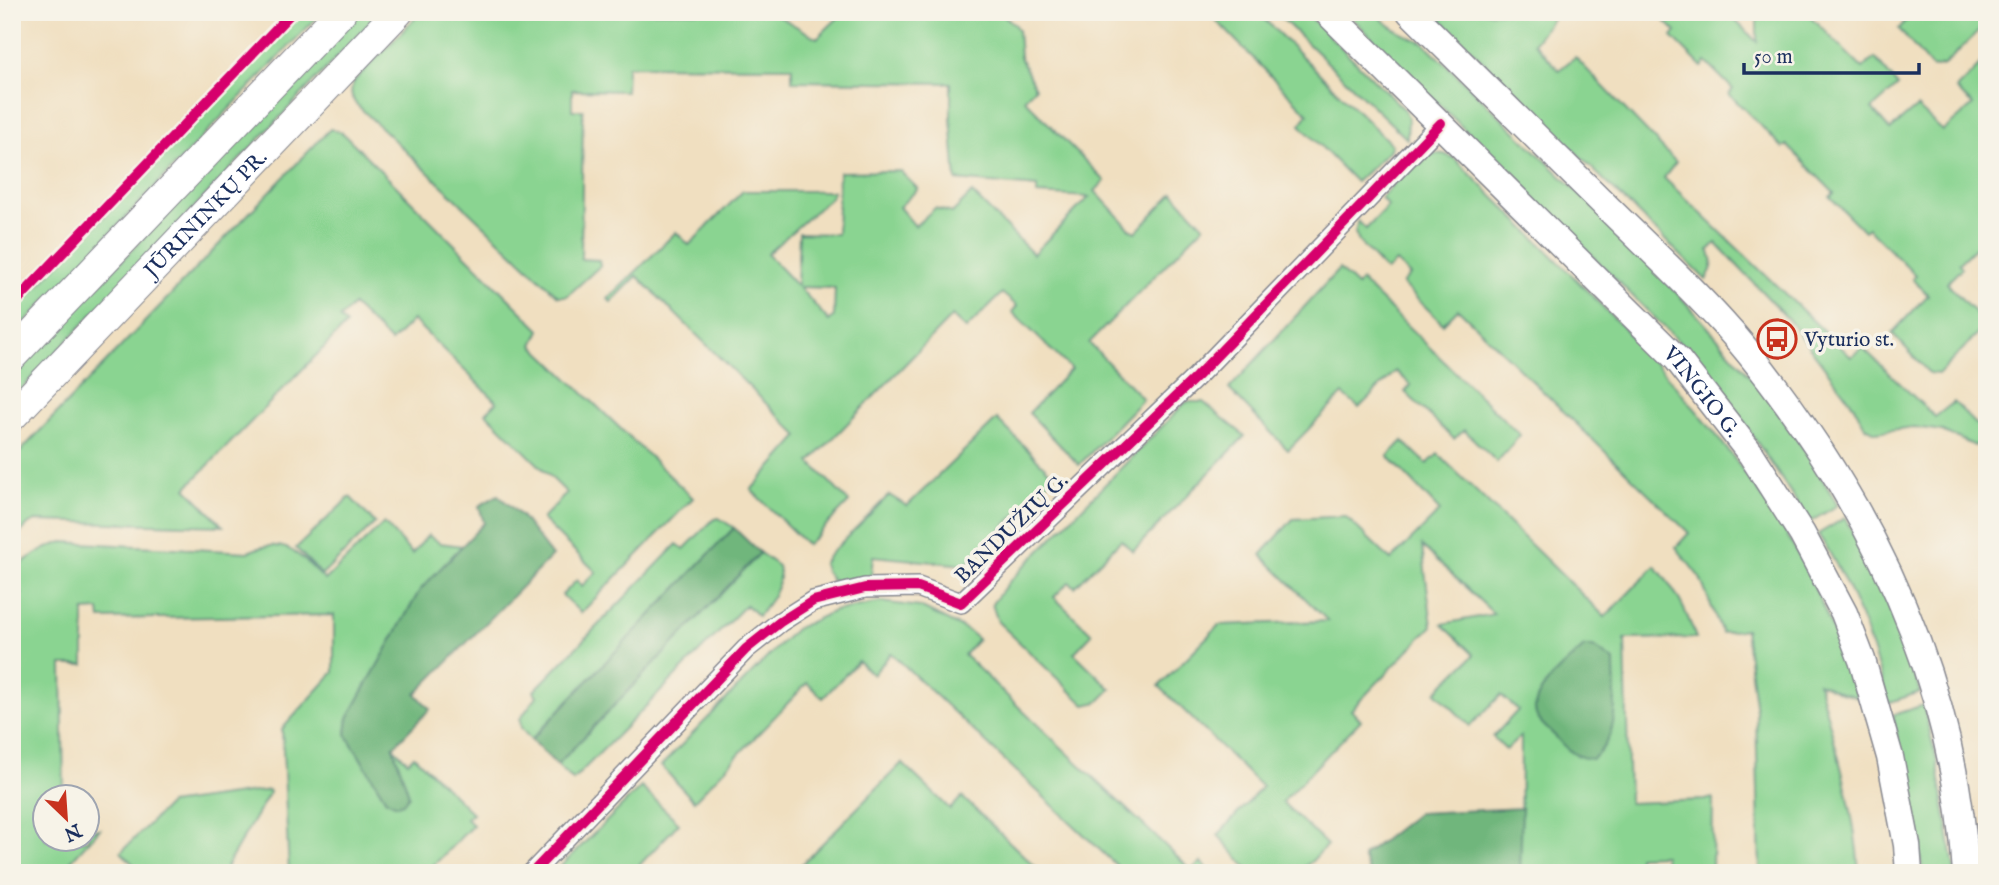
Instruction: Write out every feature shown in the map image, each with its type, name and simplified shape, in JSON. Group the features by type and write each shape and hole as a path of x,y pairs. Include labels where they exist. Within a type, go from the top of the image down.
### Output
{"main road":[{"name":"JŪRININKŲ PR.","path":"12,356 341,12"},
{"name":"JŪRININKŲ PR.","path":"12,416 398,12"},
{"name":"VINGIO G.","path":"1327,12 1677,359 1751,454 1784,504 1844,613 1862,660 1890,757 1907,845 1909,873"},
{"path":"1410,12 1722,322 1799,419 1835,473 1855,505 1898,589 1918,638 1935,690 1964,836 1966,873"}],"street":[{"name":"BANDUŽIŲ G.","path":"532,873 746,649 813,601 864,588 918,587 961,603 1196,377 1441,123"}],"green space":[{"path":"300,12 322,12 12,336 12,313"},
{"path":"359,12 380,12 12,399 12,376"},
{"path":"421,12 771,12 817,38 844,12 982,12 987,17 992,12 1000,12 1018,30 1020,57 1035,88 1024,99 1105,181 1095,191 1130,229 1136,232 1173,193 1204,226 1089,343 1143,399 1079,465 1029,413 1071,369 1012,312 1017,306 1002,293 966,329 952,316 810,462 849,502 807,545 751,490 799,436 637,276 611,302 608,299 676,232 689,245 743,191 833,191 831,197 767,254 797,286 799,233 837,234 839,172 900,171 918,189 899,207 915,226 935,208 952,213 972,193 1033,254 1089,197 1037,194 1037,187 956,180 951,83 792,81 792,67 627,66 626,91 572,90 572,110 583,110 581,259 599,260 600,266 567,296 558,296 355,103 351,92 355,80","holes":["799,287 835,288 834,316 829,321"]},
{"path":"1208,12 1257,12 1392,145 1389,151 1356,182 1300,125 1308,114"},
{"path":"1275,12 1305,12 1405,110 1408,118 1407,139"},
{"path":"1346,12 1374,12 1397,30 1423,42 1641,253 1761,388 1806,452 1838,505 1810,522 1743,421 1679,342"},
{"path":"1437,12 1557,12 1534,43 1559,70 1575,57 1676,162 1664,178 1851,357 1862,347 1935,417 1954,402 1987,435 1975,446 1942,431 1914,427 1876,432 1865,427 1854,406 1788,319 1716,243 1709,250 1712,265 1706,280 1440,19"},
{"path":"1656,12 1727,12 1757,42 1757,12 1806,12 1862,68 1875,58 1898,86 1872,109 1890,130 1917,107 1943,131 1973,105 1956,89 1987,58 1987,236 1959,263 1962,268 1947,283 1986,325 1939,374 1929,373 1892,333 1928,295 1912,278 1915,275 1868,228 1864,231 1830,197 1834,193 1787,145 1783,148 1729,94 1733,89 1706,62 1702,67 1672,37 1676,32"},
{"path":"1912,12 1987,12 1987,23 1944,65 1932,68 1899,29"},
{"path":"330,129 346,136 540,330 533,345 693,498 581,613 562,595 577,580 582,586 596,572 542,519 567,493 486,413 497,402 413,320 391,342 353,305 340,318 346,325 186,488 223,526 36,521 29,524 12,541 12,460"},
{"path":"1431,153 1454,158 1623,328 1702,417 1739,464 1787,535 1821,602 1858,697 1841,693 1818,682 1849,800 1859,873 1760,873 1756,711 1745,629 1722,633 1700,578 1676,547 1689,533 1458,309 1443,324 1402,284 1410,275 1396,262 1386,271 1359,242 1355,233 1358,221 1366,229 1388,206 1381,198 1410,166"},
{"path":"1339,269 1357,286 1361,281 1520,435 1497,462 1464,430 1454,439 1405,392 1411,385 1396,371 1359,408 1343,394 1288,450 1229,389"},
{"path":"1186,402 1203,402 1245,436 1133,551 1121,540 1075,587 1069,582 1054,597 1092,634 1074,653 1111,689 1098,702 1085,705 998,622 992,604 1009,582"},
{"path":"997,419 1054,476 973,558 964,565 873,556 871,577 832,581 823,564 889,495 907,506"},
{"path":"1403,441 1427,464 1438,454 1605,617 1655,566 1669,583 1684,608 1696,638 1625,639 1629,803 1713,798 1712,873 1665,873 1664,855 1638,856 1638,868 1578,869 1578,873 1520,873 1521,736 1506,750 1493,737 1518,710 1501,695 1470,726 1436,692 1474,655 1442,624 1494,614 1422,546 1432,626 1351,710 1361,720 1282,802 1327,845 1299,871 1258,873 1249,870 1218,835 1262,787 1159,686 1219,625 1328,621 1261,555 1293,519 1345,516 1391,560 1440,511 1388,456"},
{"path":"498,495 521,516 552,556 416,694 430,709 393,747 409,795 403,803 397,805 386,800 346,734 348,718 420,590 484,523 479,506"},
{"path":"350,497 375,523 322,575 296,548"},
{"path":"719,518 734,528 531,740 521,728 520,719 537,696 534,691 677,544 684,549 714,519"},
{"path":"1845,518 1878,579 1902,636 1920,692 1888,703 1860,616 1841,574 1818,534"},
{"path":"384,523 412,554 428,535 440,543 462,546 420,590 348,718 346,734 386,800 409,795 393,747 408,762 414,756 472,813 466,818 473,825 426,873 289,873 282,729 334,672 334,615 100,619 99,610 84,611 84,665 62,665 64,784 32,784 32,854 77,854 60,873 12,873 12,604 22,594 13,579 14,573 25,561 63,542 248,552 272,546 291,550 325,580"},
{"path":"734,528 760,553 557,765 531,740"},
{"path":"760,553 778,566 779,580 767,605 758,616 746,605 573,780 557,765"},
{"path":"881,602 920,607 967,630 978,639 964,655 1191,870 1201,862 1210,873 1112,873 1117,866 891,653 873,675 858,661 823,698 807,683 694,801 661,766 795,629 834,611"},
{"path":"1584,647 1593,647 1614,661 1615,701 1612,726 1609,738 1593,759 1577,755 1568,749 1539,720 1535,708 1537,698 1551,678"},
{"path":"1923,705 1937,761 1955,873 1923,873 1893,715"},
{"path":"902,763 950,809 962,797 1042,873 793,873"},
{"path":"641,787 679,823 632,873 554,873"},
{"path":"269,790 226,867 231,873 142,873 121,852 169,804"},
{"path":"1522,808 1520,873 1369,873 1363,856 1418,813"}],"cycle path":[{"path":"12,306 292,12"},
{"path":"532,873 746,649 780,622 813,601 865,588 918,587 961,603 1196,377 1441,123"}],"place":[{"name":"Vyturio st.","path":"1777,339"}]}
